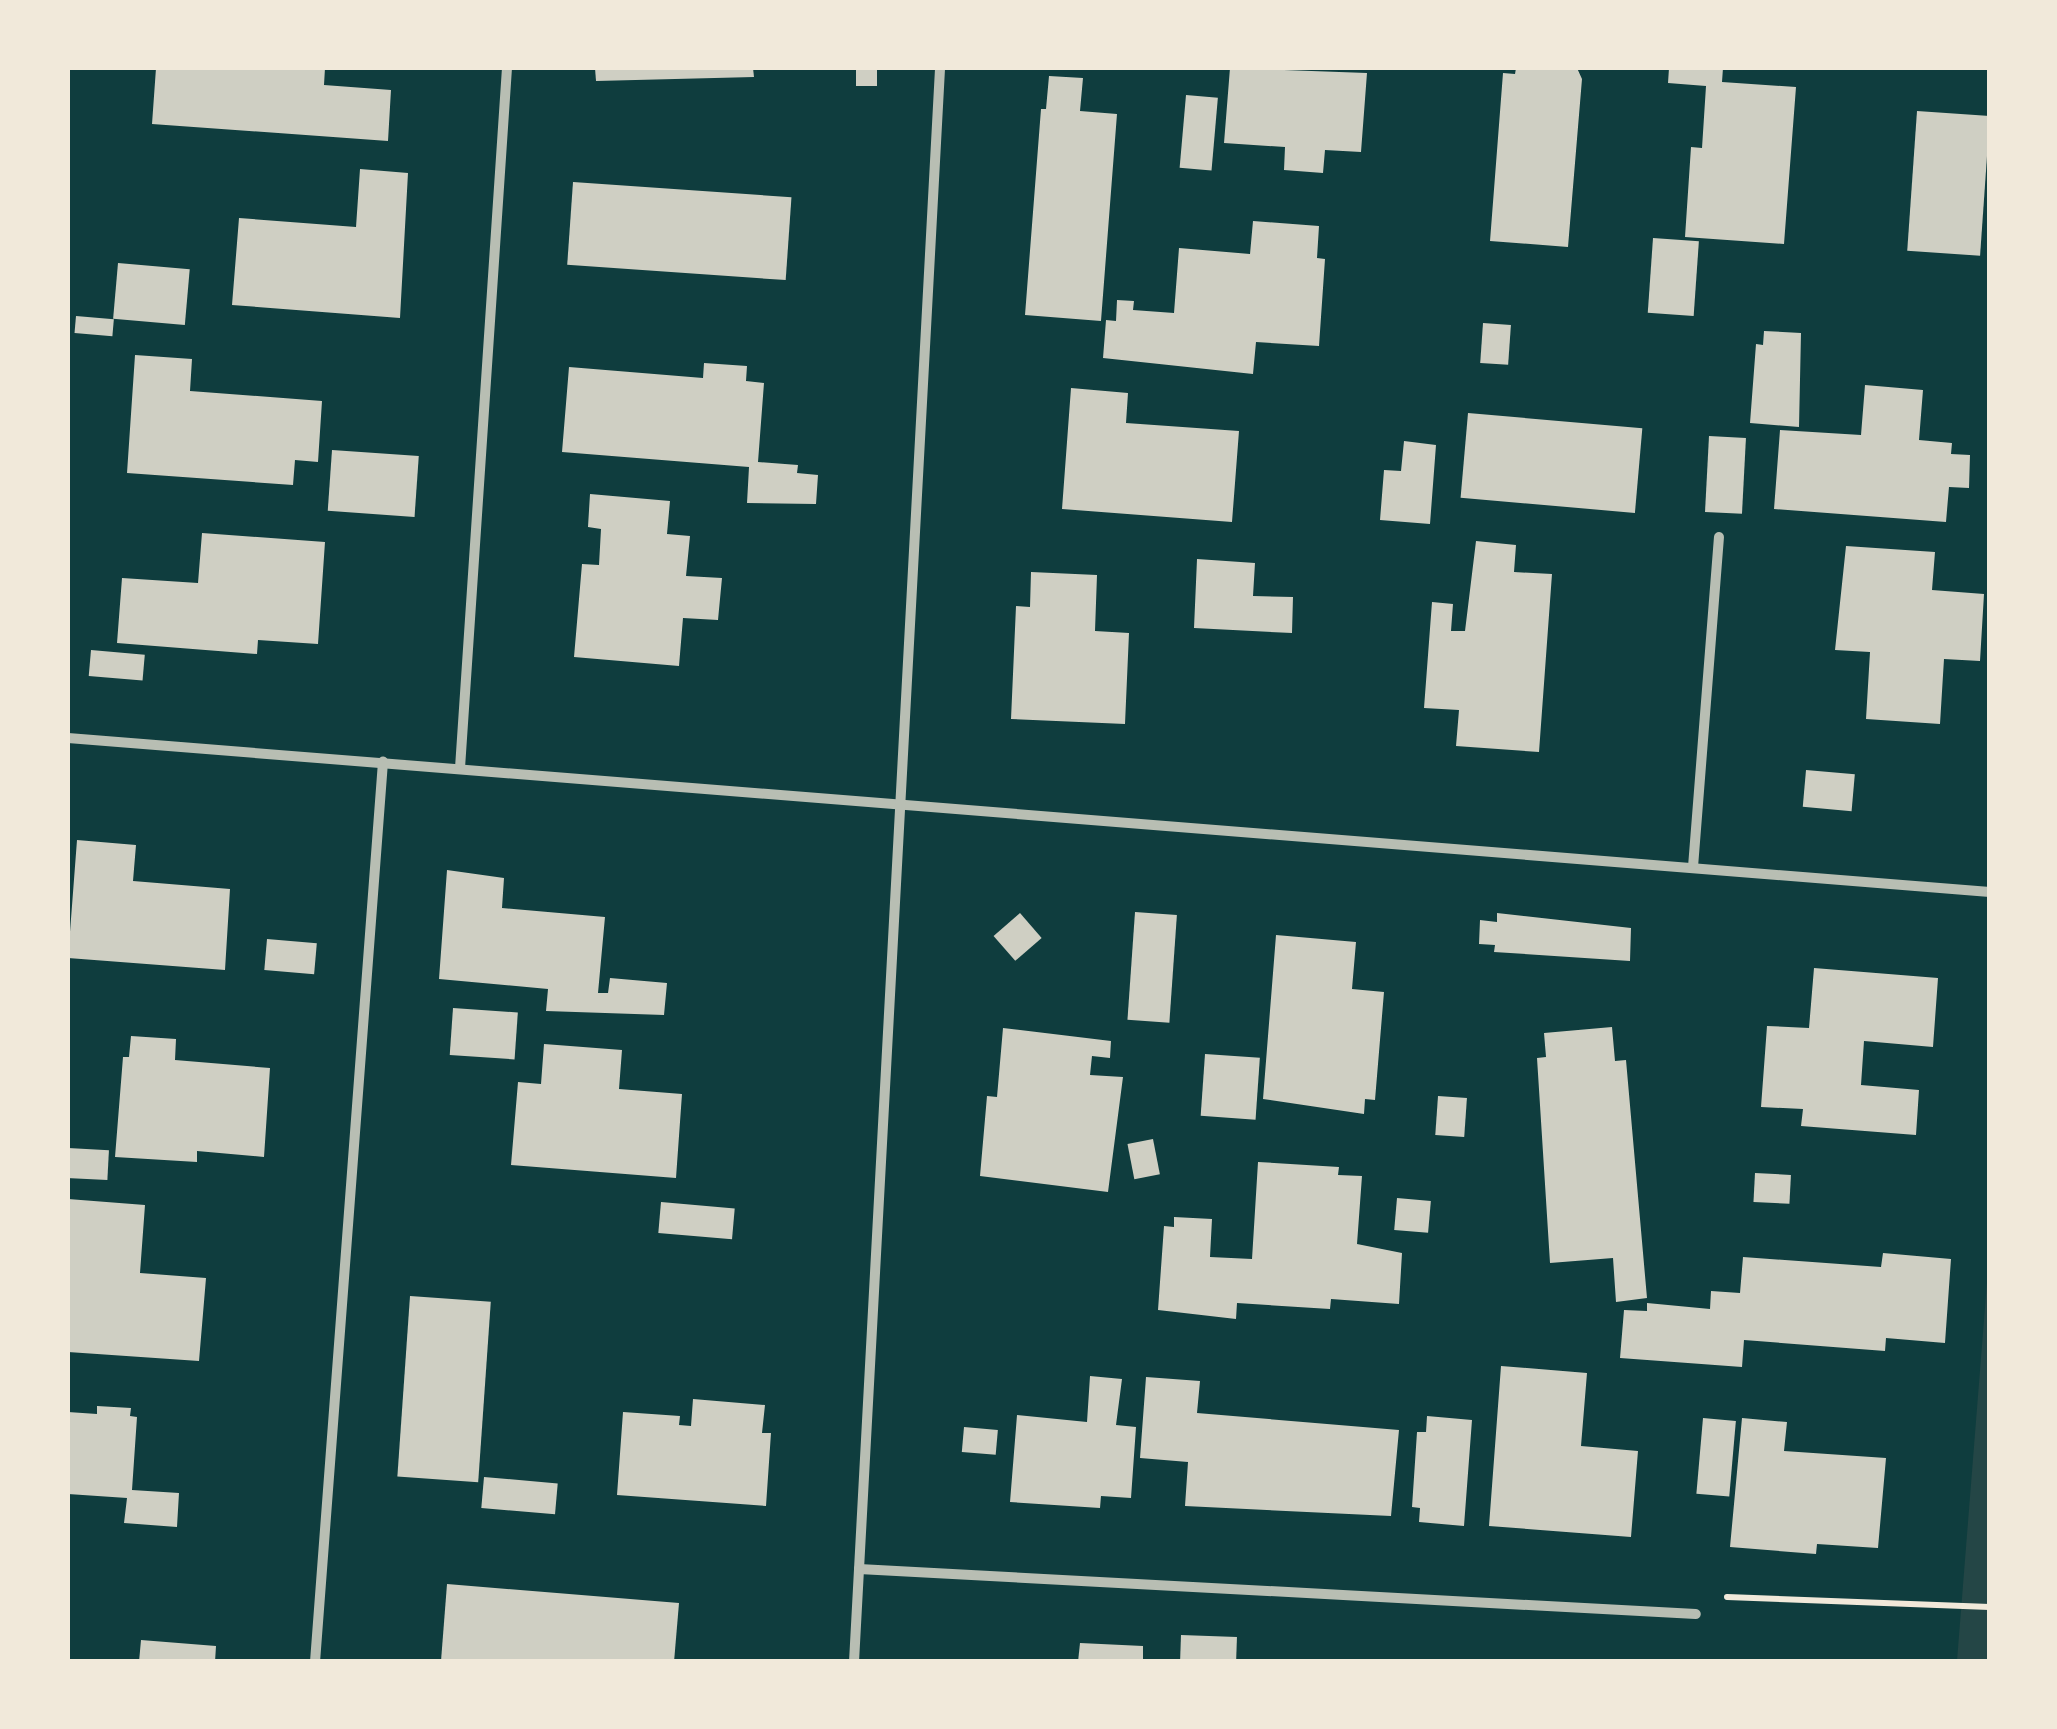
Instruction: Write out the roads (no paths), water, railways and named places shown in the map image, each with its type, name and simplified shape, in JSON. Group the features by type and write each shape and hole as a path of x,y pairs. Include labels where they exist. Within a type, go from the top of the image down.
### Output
{"street":[{"path":"460,768 508,68"},
{"path":"854,1662 940,68"},
{"path":"1693,867 1719,537"},
{"path":"68,738 901,801 1990,892"},
{"path":"315,1662 383,762"},
{"path":"859,1569 1696,1614"}]}
